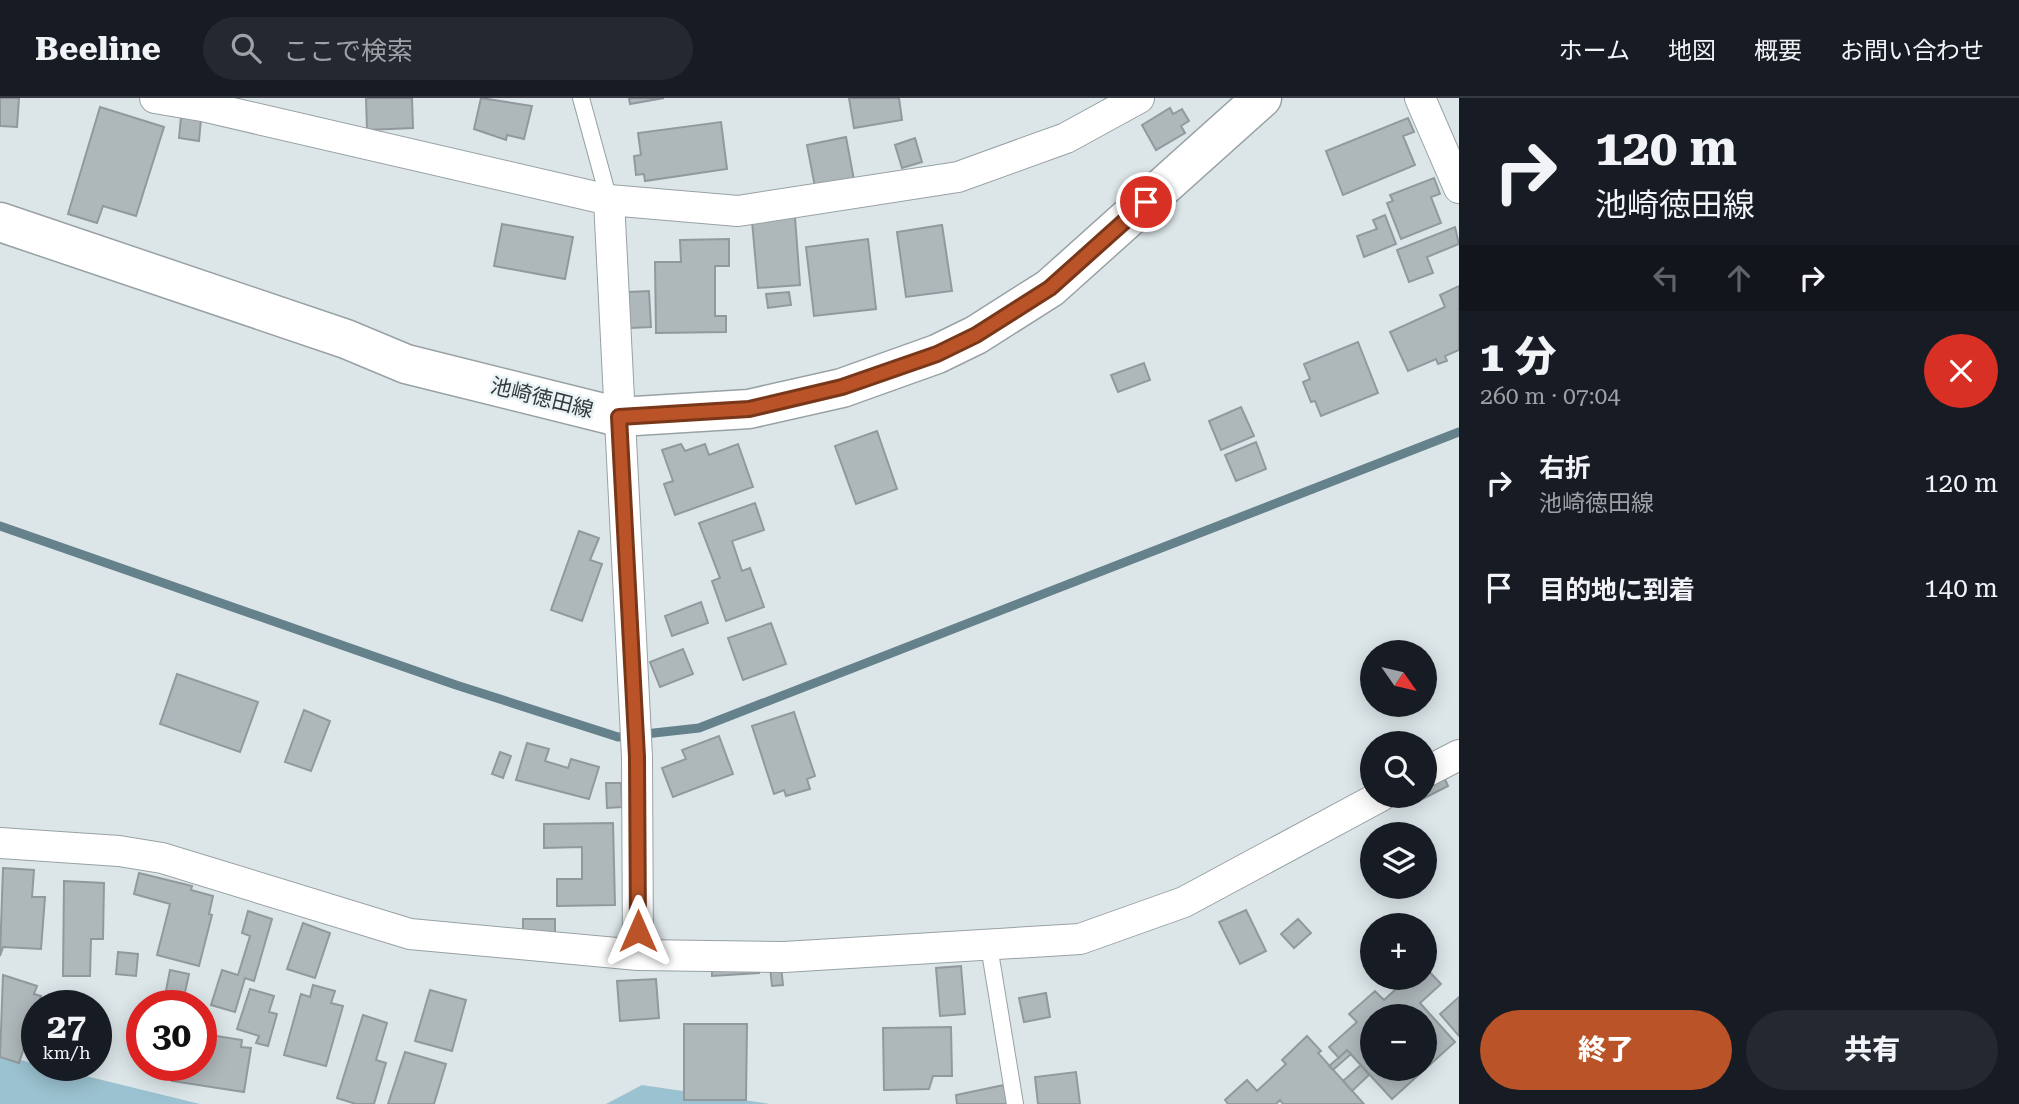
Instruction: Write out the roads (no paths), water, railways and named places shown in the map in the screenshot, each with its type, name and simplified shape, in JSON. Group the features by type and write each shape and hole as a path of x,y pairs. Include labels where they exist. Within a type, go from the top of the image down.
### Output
{"main road":[{"name":"池崎徳田線","path":"0,222 346,339 406,364 619,417 749,409 842,387 902,368 976,335 1050,288 1262,98"}],"street":[{"path":"155,98 202,102 609,200 738,211 958,177 1066,138 1139,98"},
{"path":"1420,98 1459,188"},
{"path":"609,200 637,757 638,955"},
{"path":"1437,766 1459,755"},
{"path":"0,843 119,851 162,858 410,934 638,955 785,957 1080,939 1184,902 1360,807"}],"lane":[{"path":"581,98 609,200"},
{"path":"989,946 1016,1104"}],"waterway":[{"path":"0,526 456,685 618,737 699,728 1459,432"}]}
